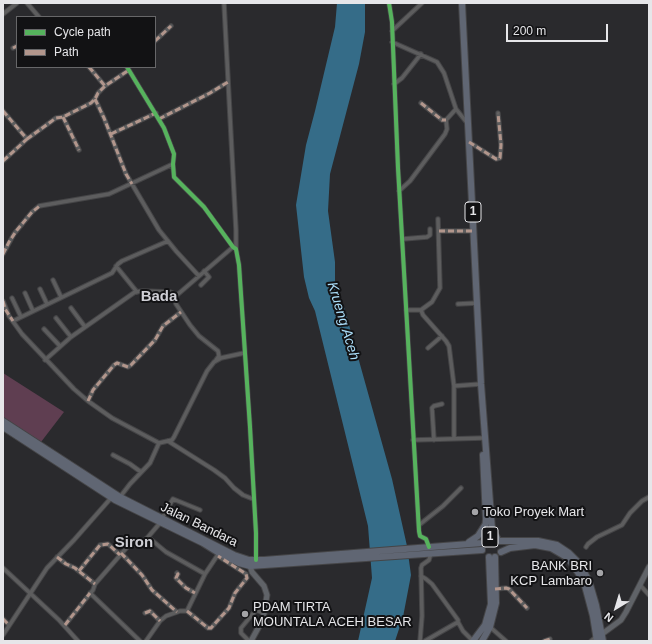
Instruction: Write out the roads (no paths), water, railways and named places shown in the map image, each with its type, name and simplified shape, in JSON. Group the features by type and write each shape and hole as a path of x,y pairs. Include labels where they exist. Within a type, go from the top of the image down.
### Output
{"highway":[{"name":"1","path":"462,3 481,384 484,422 492,529 502,546 501,552 492,557 484,554 483,544 486,519 483,438 484,422"},
{"name":"Jalan Bandara","path":"3,421 120,497 161,521"},
{"name":"Jalan Bandara","path":"3,427 111,498 241,558 256,560 263,563"},
{"path":"464,545 473,541 478,536 484,528 486,519"},
{"name":"1","path":"483,544 490,537 498,540"},
{"path":"498,540 538,541 557,545 569,553 579,563 589,581 595,600 598,639"},
{"name":"Jalan Bandara","path":"204,541 219,555 239,563 250,571 263,563 430,550 483,544"},
{"name":"Jalan Bandara","path":"430,550 483,544"},
{"path":"501,552 510,548 535,545 551,548 568,558 585,586 598,639"},
{"path":"482,641 490,627 496,603 496,589 492,557"},
{"path":"473,641 485,625 491,604 492,557"}],"street":[{"path":"3,14 17,3"},
{"path":"27,3 38,16"},
{"path":"175,295 234,248 236,230 224,3"},
{"path":"389,3 391,8 402,239 419,525 420,536 426,539 430,550 429,560 422,565 421,568 422,616 420,641"},
{"path":"392,31 422,3"},
{"path":"156,40 171,26"},
{"path":"392,42 437,62 442,69 456,109 468,125"},
{"path":"394,84 402,78 421,54"},
{"path":"90,68 106,86"},
{"path":"3,161 27,139 56,118 63,117 91,103 98,93 128,69 164,128 174,154 174,177 204,207 234,248 239,265 256,560"},
{"path":"159,119 228,82"},
{"path":"95,99 111,134 120,161 159,230 199,276"},
{"path":"422,103 442,120 446,120"},
{"path":"400,191 445,134 447,129 446,120 456,109"},
{"path":"3,111 27,139"},
{"path":"111,134 156,113"},
{"path":"469,142 496,159 500,158 501,150 498,113"},
{"path":"63,117 79,150"},
{"path":"3,254 17,230 39,206 109,194 173,164"},
{"path":"406,310 421,310 432,302 440,288 438,219"},
{"path":"402,239 427,237 430,235 430,230"},
{"path":"439,231 474,231"},
{"path":"13,321 112,273 116,266 122,261 168,241"},
{"path":"116,266 137,292"},
{"path":"201,285 209,277 204,271"},
{"path":"53,280 61,297"},
{"path":"40,289 47,304"},
{"path":"45,360 70,337 137,292 170,292 175,295"},
{"path":"25,293 33,311"},
{"path":"3,301 5,309 22,334 45,360 88,402 112,418 159,443 168,441 174,437 207,371 219,356 218,351 199,336 181,312 175,300 175,295"},
{"path":"12,298 21,316"},
{"path":"458,304 478,303"},
{"path":"71,308 85,327"},
{"path":"421,310 423,315 450,346 454,386 454,439"},
{"path":"88,402 93,390 117,362 128,367 131,366 155,340 163,326 181,312"},
{"path":"56,318 70,337"},
{"path":"44,329 60,346"},
{"path":"428,348 442,336"},
{"path":"216,360 244,353"},
{"path":"454,386 481,384"},
{"path":"434,440 432,408 442,404"},
{"path":"413,440 483,438"},
{"path":"168,441 214,470 243,495 253,499"},
{"path":"120,497 150,463 159,443"},
{"path":"113,455 141,472"},
{"path":"419,525 443,506 461,488"},
{"path":"586,547 597,537 622,525 630,513 642,501 649,497"},
{"path":"3,635 47,568 111,498"},
{"path":"64,625 120,554 129,545 142,543 148,537 161,521 173,499 200,510"},
{"path":"148,537 166,552 205,574"},
{"path":"79,571 100,545 108,544 142,575 152,590 176,612"},
{"path":"187,611 205,574 219,555 250,571 266,589 267,599 263,619 250,641 241,633 241,628 256,610 264,613"},
{"path":"58,557 66,564 73,566 95,584"},
{"path":"598,639 620,620 649,567"},
{"path":"3,568 64,625 78,641"},
{"path":"147,641 160,621 166,616 176,612 187,611 208,628 211,628 229,608 235,593 247,578 250,571"},
{"path":"177,573 177,580 186,588 195,593"},
{"path":"421,576 426,579 440,594 458,618 458,622 463,631 473,641"},
{"path":"640,585 649,595"},
{"path":"496,589 509,589 527,608"},
{"path":"90,592 140,641"},
{"path":"145,613 150,611 160,621"},
{"path":"3,619 10,625"},
{"path":"425,641 458,622"},
{"path":"490,627 506,641"},
{"path":"544,641 550,639"}],"water":[{"name":"Krueng Aceh","path":"337,3 365,3 365,32 359,64 330,174 328,211 335,262 335,294 344,307 392,479 407,546 411,575 403,617 395,641 358,641 372,578 368,526 315,311 309,298 304,277 296,205 306,145 335,27"}],"place":[{"name":"Toko Proyek Mart","path":"475,512"},
{"name":"BANK BRI KCP Lambaro","path":"600,573"},
{"name":"PDAM TIRTA MOUNTALA ACEH BESAR","path":"245,614"}],"district":[{"name":"Bada","path":"159,297"},
{"name":"Siron","path":"134,543"}]}
